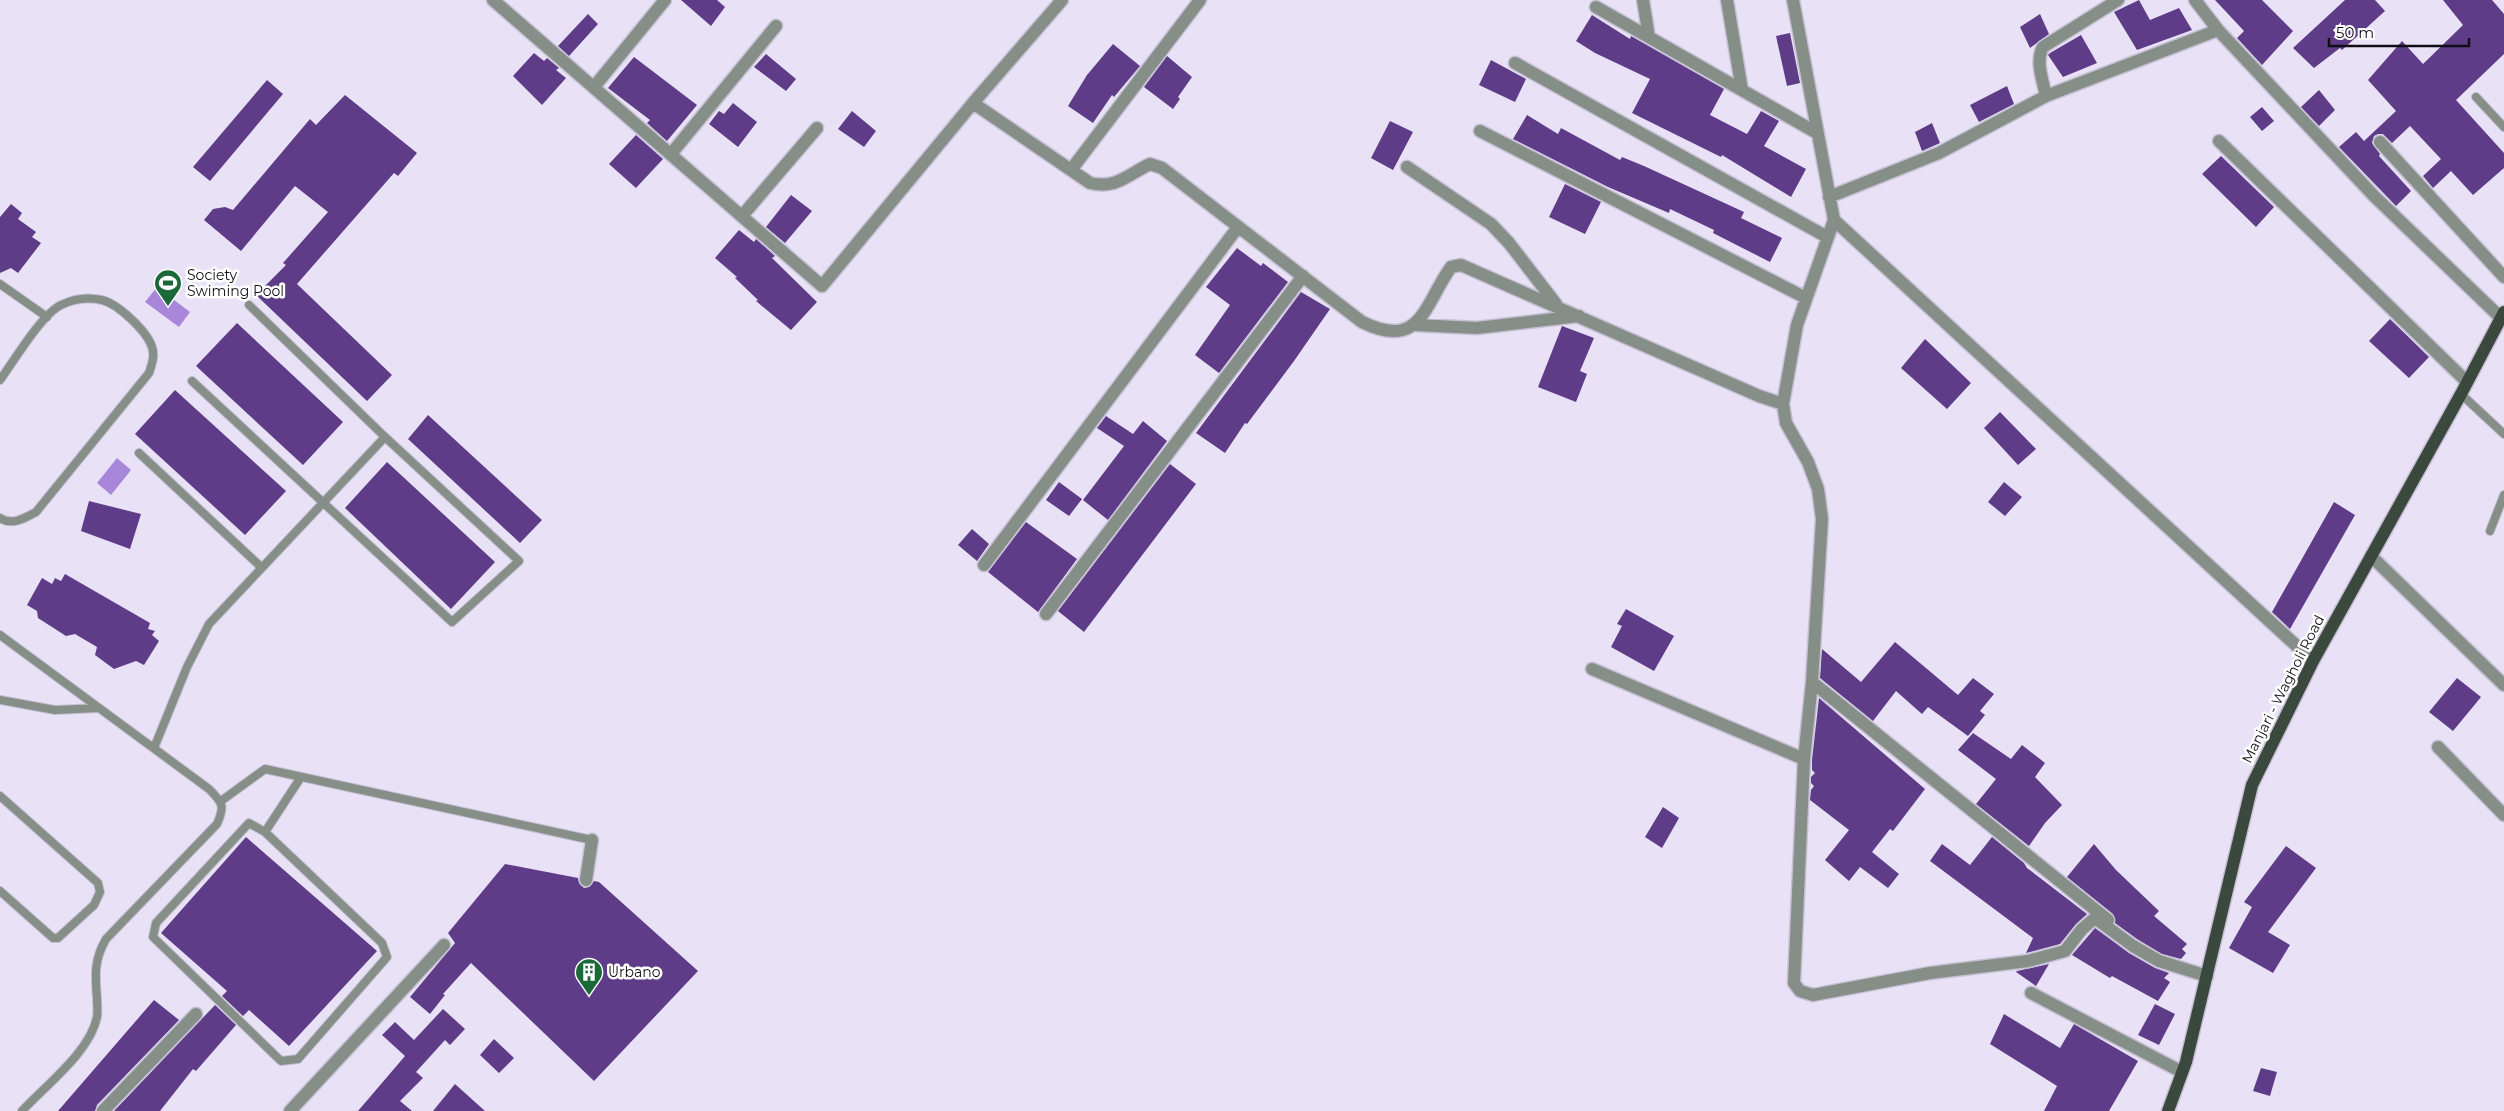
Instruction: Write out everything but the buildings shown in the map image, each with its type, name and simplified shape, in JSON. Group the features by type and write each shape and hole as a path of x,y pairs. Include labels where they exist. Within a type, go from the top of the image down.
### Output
{"main road":[{"name":"Manjari - Wagholi Road","path":"2168,1111 2182,1072 2207,976 2252,785 2313,661 2461,394 2502,315"}],"street":[{"path":"493,0 822,286 972,103 1062,0"},
{"path":"594,87 666,0"},
{"path":"1071,170 1200,0"},
{"path":"1643,0 1649,37"},
{"path":"1726,0 1742,90"},
{"path":"1793,0 1834,220 1797,326 1783,404 1786,423 1808,462 1821,503 1812,682 1804,759 1792,976 1794,983 1800,991 1813,995 1930,973 2028,961 2065,951 2082,929 2095,918 2133,946 2159,961 2207,976"},
{"path":"2046,96 2040,63 2040,52 2043,46 2118,0"},
{"path":"2195,0 2218,30 2374,196 2502,315"},
{"path":"1596,7 1817,133"},
{"path":"671,154 776,26"},
{"path":"1829,197 1939,153 2046,96 2218,30"},
{"path":"1515,63 1828,237"},
{"path":"972,103 1090,183 1104,186 1118,182 1150,164 1162,168 1362,322 1378,330 1404,330 1416,325 1477,328 1579,316"},
{"path":"742,216 816,128"},
{"path":"1480,131 1806,298"},
{"path":"2219,141 2467,382"},
{"path":"2380,142 2504,277"},
{"path":"1407,167 1490,224 1508,243 1558,306"},
{"path":"1834,220 2313,661"},
{"path":"984,565 1238,227"},
{"path":"1416,325 1447,274 1457,264 1473,269 1783,404"},
{"path":"1046,614 1303,276"},
{"path":"2371,556 2504,686"},
{"path":"1592,669 1804,759"},
{"path":"1812,682 2159,961"},
{"path":"2438,747 2504,815"},
{"path":"586,880 592,840"},
{"path":"290,1111 444,945"},
{"path":"2031,993 2182,1072"},
{"path":"103,1111 196,1014"}],"lane":[{"path":"2476,97 2504,127"},
{"path":"0,284 47,316"},
{"path":"0,380 47,316 59,306 75,299 102,300 121,310 142,330 152,346 153,362 149,373 36,512 23,520 4,521 0,518"},
{"path":"192,381 452,622 519,561 385,437 249,305"},
{"path":"2461,394 2504,434"},
{"path":"154,748 187,667 209,624 260,567 385,437"},
{"path":"139,453 260,567"},
{"path":"2490,531 2504,495"},
{"path":"0,634 209,789 221,801 222,812 217,824 106,939 98,955 95,974 98,1014 93,1032 83,1048 22,1111"},
{"path":"0,700 56,710 99,708"},
{"path":"221,801 265,769 592,840"},
{"path":"265,832 302,777"},
{"path":"0,796 98,882 100,892 94,905 58,938 53,938 0,891"},
{"path":"249,823 265,832 382,943 387,957 298,1059 289,1061 281,1061 153,937 156,924 249,823"}],"shaded area":[{"name":"Society Swiming Pool","path":"157,287 190,312 179,327 145,302"},
{"path":"117,458 131,470 111,495 97,483"}],"place":[{"name":"Society Swiming Pool","path":"168,307"},
{"name":"Urbano","path":"589,996"}]}
